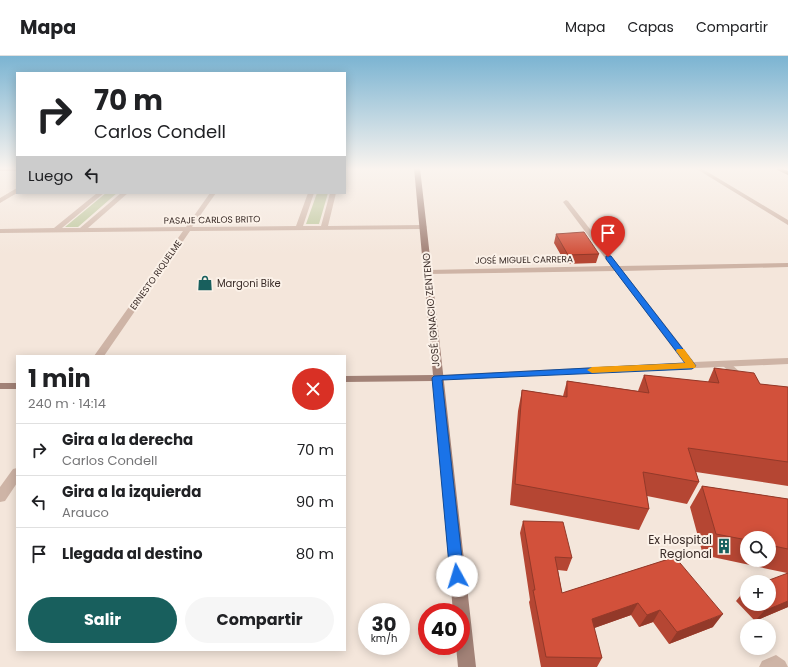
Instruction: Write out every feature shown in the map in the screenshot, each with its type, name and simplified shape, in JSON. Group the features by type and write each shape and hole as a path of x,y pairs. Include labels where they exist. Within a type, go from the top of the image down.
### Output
{"street":[{"path":"56,230 97,197"},
{"path":"82,230 121,197"},
{"name":"ERNESTO RIQUELME","path":"100,355 211,197"},
{"path":"299,228 310,197"},
{"path":"324,228 332,197"},
{"name":"JOSÉ IGNACIO ZENTENO","path":"420,197 437,378 467,667"},
{"path":"744,197 788,223"},
{"path":"566,202 692,366"},
{"name":"PASAJE CARLOS BRITO","path":"0,231 424,227"},
{"name":"JOSÉ MIGUEL CARRERA","path":"428,272 788,265"},
{"path":"346,379 437,378 788,361"},
{"path":"0,386 16,386"},
{"path":"0,497 16,474"}],"lane":[{"path":"726,364 748,383"}],"green space":[{"path":"102,197 113,197 78,227 65,227"},
{"path":"316,197 327,197 319,224 306,224"}],"building":[{"path":"584,232 599,254 568,255 556,234"},
{"path":"714,368 754,373 760,384 788,387 788,462 688,448 699,482 643,472 649,509 515,484 522,390 567,397 567,381 649,393 644,375 719,383"},
{"path":"702,486 788,499 788,549 776,546 776,531 740,531 740,539 716,534"},
{"path":"523,521 563,522 572,558 555,557 562,593 675,557 723,614 677,632 660,610 647,615 638,603 592,619 602,658 546,657 533,590 535,590"},
{"path":"788,573 788,601 776,606 776,578"}],"slow traffic":[{"path":"592,370 692,366 681,351"}],"place":[{"name":"Margoni Bike","path":"205,283"},
{"name":"Ex Hospital Regional","path":"724,546"}],"route":[{"path":"457,576 437,378 692,366 608,257"}]}
